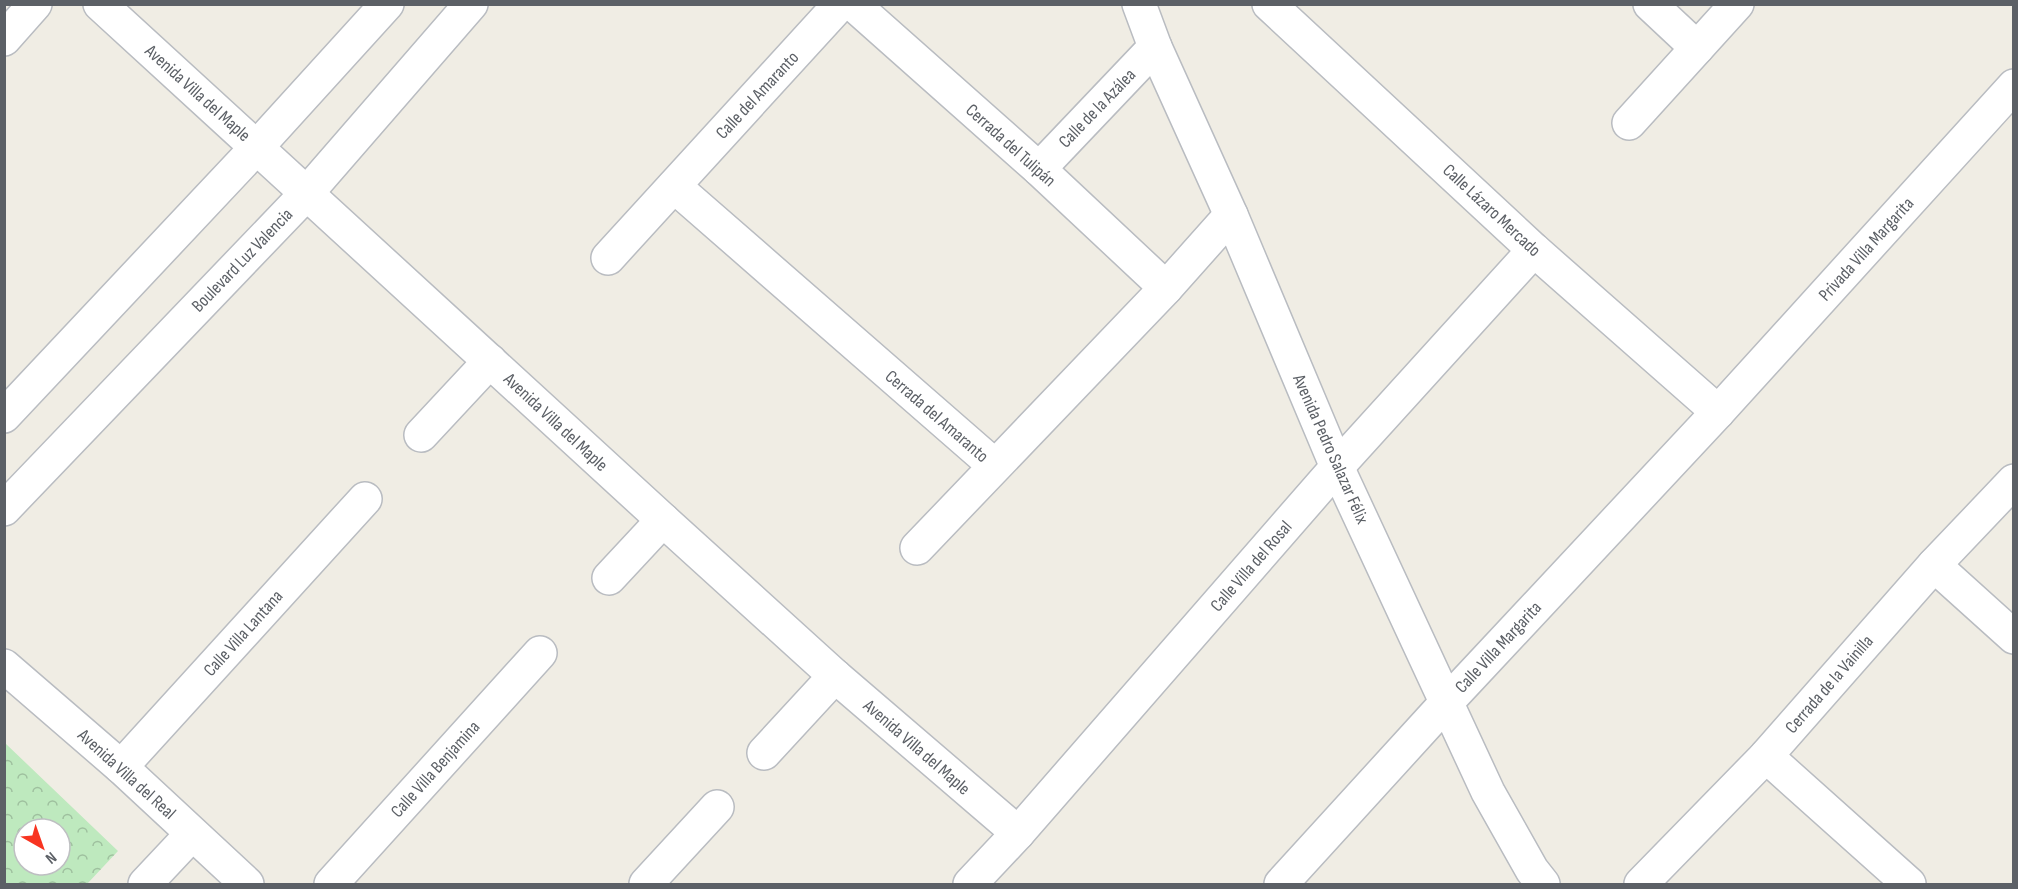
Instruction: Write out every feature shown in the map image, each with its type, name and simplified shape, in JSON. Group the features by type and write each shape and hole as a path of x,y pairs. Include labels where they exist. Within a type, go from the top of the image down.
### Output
{"street":[{"path":"4,39 35,4"},
{"name":"Avenida Villa del Maple","path":"100,4 663,520 836,676 1018,833"},
{"path":"4,416 257,147 387,4"},
{"name":"Boulevard Luz Valencia","path":"4,509 306,194 471,4"},
{"name":"Calle del Amaranto","path":"608,258 840,4"},
{"name":"Cerrada del Tulipán","path":"853,4 1039,170 1166,288"},
{"name":"Avenida Pedro Salazar Félix","path":"1139,4 1155,47 1232,215 1337,467 1488,792 1532,870 1543,885"},
{"name":"Calle Lázaro Mercado","path":"1269,4 1534,250 1718,412"},
{"path":"1650,4 1697,48"},
{"path":"1629,123 1737,4"},
{"name":"Calle de la Azálea","path":"1039,170 1155,47"},
{"name":"Privada Villa Margarita","path":"1718,412 2013,86"},
{"name":"Cerrada del Amaranto","path":"674,186 995,466 1166,288 1232,215"},
{"name":"Calle Villa del Rosal","path":"970,885 1337,467 1534,250"},
{"path":"420,435 490,361"},
{"name":"Calle Villa Margarita","path":"1281,885 1446,703 1718,412"},
{"path":"917,548 995,466"},
{"name":"Cerrada de la Vainilla","path":"1641,885 1766,756 1934,565 2013,481"},
{"name":"Calle Villa Lantana","path":"121,767 365,499"},
{"path":"609,578 663,520"},
{"path":"1934,565 2013,637"},
{"name":"Calle Villa Benjamina","path":"331,885 540,653"},
{"name":"Avenida Villa del Real","path":"4,666 121,767 247,885"},
{"path":"764,753 836,676"},
{"path":"1766,756 1909,885"},
{"path":"646,885 717,807"},
{"path":"145,885 192,834"}],"green space":[{"path":"5,743 118,851 87,884 5,884"}]}
